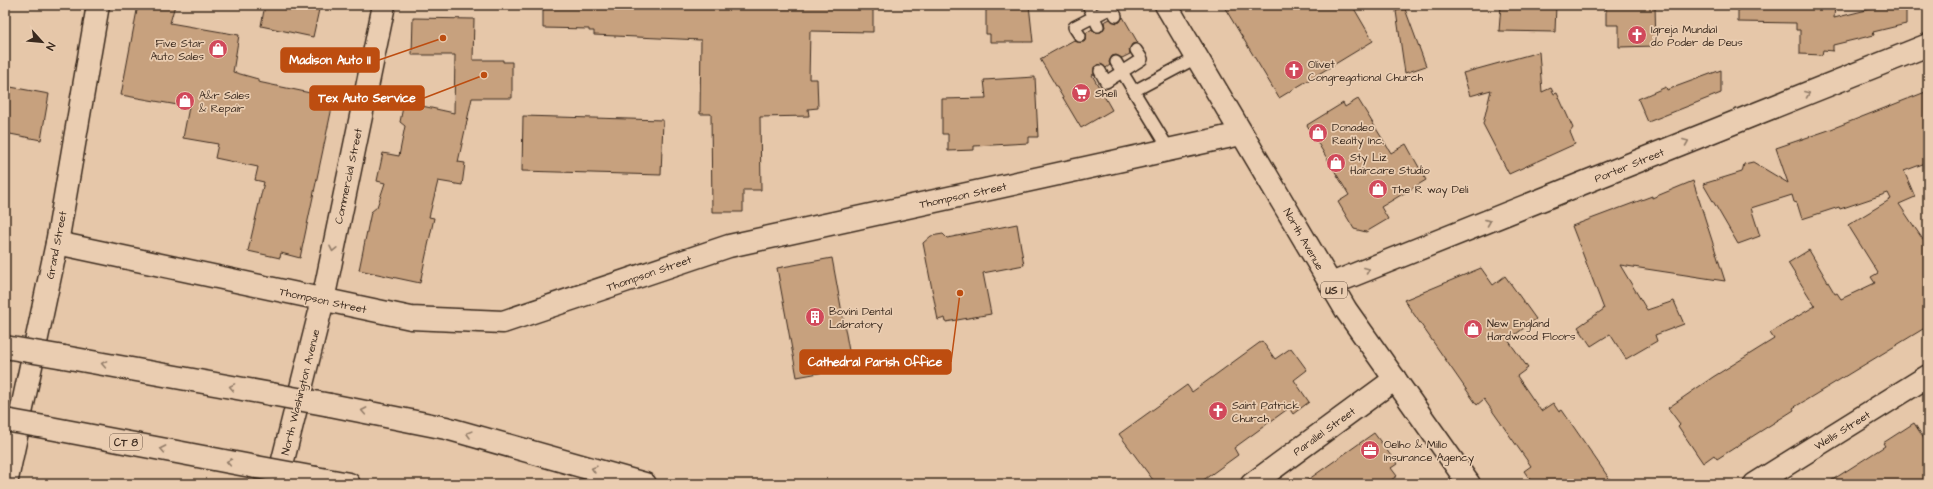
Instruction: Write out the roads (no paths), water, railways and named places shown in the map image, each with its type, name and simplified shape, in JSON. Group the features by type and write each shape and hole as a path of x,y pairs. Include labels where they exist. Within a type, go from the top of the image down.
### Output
{"main road":[{"name":"Grand Street","path":"6,484 58,242 98,5"},
{"name":"Commercial Street","path":"322,300 384,5"},
{"name":"North Avenue","path":"1166,5 1346,310 1469,484"},
{"name":"Porter Street","path":"1331,284 1928,45"},
{"name":"Thompson Street","path":"58,242 411,318 503,322 729,246 1241,134"},
{"name":"North Washington Avenue","path":"277,484 322,300"},
{"path":"5,346 271,394 446,428 644,484"},
{"name":"Wells Street","path":"1755,484 1928,376"},
{"name":"Parallel Street","path":"1252,484 1395,379"},
{"name":"CT 8","path":"5,420 349,484"}],"lane":[{"path":"1088,5 1095,22"},
{"path":"1080,36 1074,27 1095,22 1114,9"},
{"path":"1100,71 1106,82 1142,59 1136,50"},
{"path":"1134,91 1196,58"},
{"path":"1116,62 1169,149"}],"place":[{"name":"Igreja Mundial do Poder de Deus","path":"1637,35"},
{"name":"Madison Auto II","path":"443,38"},
{"name":"Five Star Auto Sales","path":"218,49"},
{"name":"Olivet Congregational Church","path":"1294,70"},
{"name":"Tex Auto Service","path":"484,75"},
{"name":"Shell","path":"1081,93"},
{"name":"A&r Sales & Repair","path":"185,101"},
{"name":"Donadeo Realty Inc.","path":"1318,133"},
{"name":"Sty Liz Haircare Studio","path":"1336,163"},
{"name":"The R way Deli","path":"1378,189"},
{"name":"Cathedral Parish Office","path":"960,293"},
{"name":"Bovini Dental Labratory","path":"815,317"},
{"name":"New England Hardwood Floors","path":"1473,329"},
{"name":"Saint Patrick Church","path":"1218,411"},
{"name":"Oelho & Millo Insurance Agency","path":"1370,450"}]}
